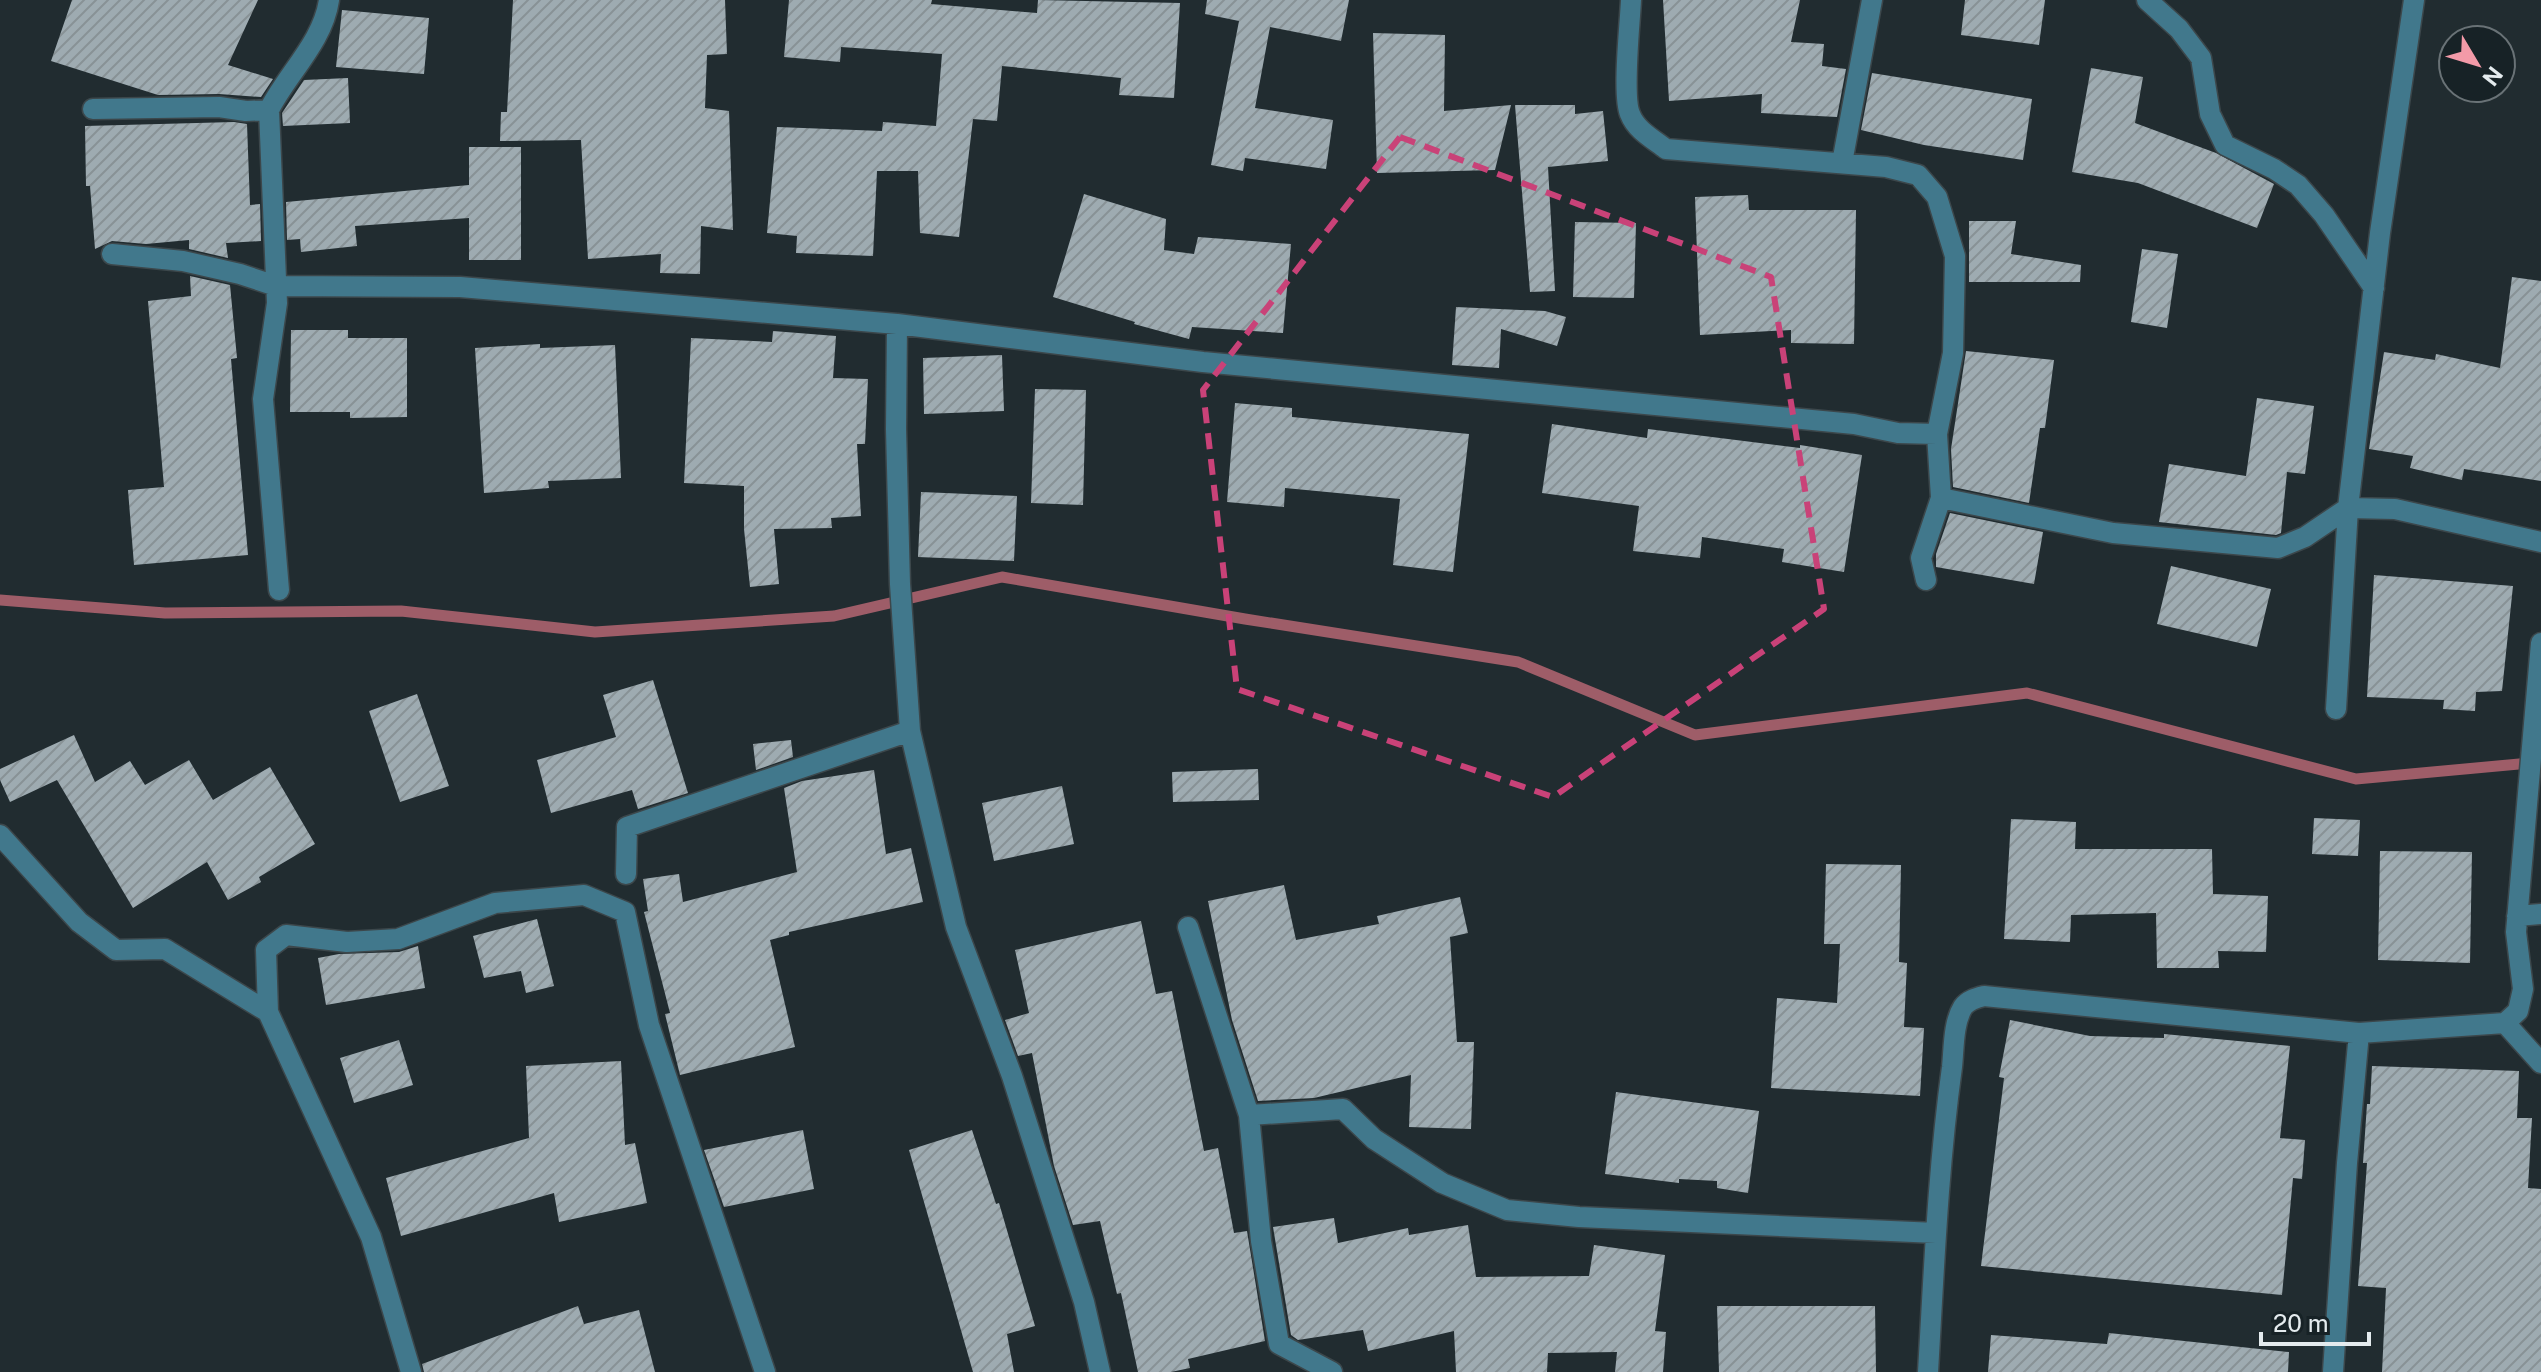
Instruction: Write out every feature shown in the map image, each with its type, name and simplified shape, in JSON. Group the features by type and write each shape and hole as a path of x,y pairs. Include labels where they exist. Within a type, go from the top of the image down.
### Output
{"street":[{"path":"279,590 263,399 277,303 269,110 282,85 305,56 327,13 329,0"},
{"path":"1631,0 1627,78 1629,113 1642,131 1666,149 1886,167 1918,175 1937,197 1955,256 1953,353 1937,434 1941,498 1921,558 1926,580"},
{"path":"1842,163 1872,0"},
{"path":"2147,0 2179,29 2201,58 2210,114 2225,145 2274,169 2298,185 2324,215 2374,288"},
{"path":"2336,709 2348,508 2374,288 2414,0"},
{"path":"93,109 219,107 269,110"},
{"path":"112,254 183,261 276,286 460,287 897,324 1203,362 1854,424 1898,433 1937,434"},
{"path":"897,324 900,584 910,731 956,927 1012,1076 1084,1302 1100,1372"},
{"path":"1941,498 2113,533 2278,548 2305,537 2348,508 2395,509 2541,542"},
{"path":"1928,1372 1948,1094 1958,1023 1963,1006 1972,999 1984,996 2359,1033 2505,1023 2518,1011 2523,989 2517,916 2541,643"},
{"path":"626,874 627,827 910,731"},
{"path":"0,835 79,922 116,950 165,949 268,1012"},
{"path":"411,1372 371,1237 268,1012 266,950 286,935 347,942 398,939 495,903 584,895 625,912 649,1025 765,1372"},
{"path":"2517,916 2541,914"},
{"path":"1188,927 1249,1115 1261,1241 1279,1344 1332,1372"},
{"path":"2505,1023 2541,1063"},
{"path":"2333,1372 2359,1033"},
{"path":"1249,1115 1343,1109 1374,1139 1442,1183 1507,1210 1579,1217 1936,1233"}],"highlighted area":[{"path":"1400,137 1771,277 1824,609 1553,797 1237,689 1203,390"}],"building":[{"path":"72,0 258,0 228,65 273,79 261,97 158,95 51,61"},
{"path":"513,0 725,0 727,54 707,55 705,108 729,111 733,230 701,226 700,274 660,273 661,254 588,259 581,140 500,141 501,112 507,112"},
{"path":"789,0 932,0 931,4 1037,13 1038,0 1180,3 1174,98 1119,95 1121,78 1002,66 997,121 973,119 959,237 920,233 918,171 877,171 873,256 796,253 797,236 767,233 777,127 882,131 883,122 936,126 942,54 841,47 840,62 784,57"},
{"path":"1207,0 1349,0 1341,41 1270,27 1255,108 1333,120 1326,169 1245,158 1243,171 1211,165 1239,21 1205,14"},
{"path":"1663,0 1800,0 1791,42 1824,44 1822,66 1846,69 1837,117 1761,113 1762,94 1669,101"},
{"path":"1965,0 2045,0 2039,45 1961,35"},
{"path":"342,10 429,18 424,74 336,67"},
{"path":"1373,33 1445,35 1444,111 1511,105 1495,170 1377,173"},
{"path":"2091,68 2143,77 2135,123 2216,153 2274,184 2257,228 2138,183 2072,172"},
{"path":"1872,73 2032,99 2023,160 1924,145 1861,130"},
{"path":"348,78 350,123 283,126 282,113 304,80"},
{"path":"1515,105 1575,105 1575,114 1603,111 1608,161 1548,167 1555,291 1530,292"},
{"path":"247,124 250,205 260,204 261,241 226,243 228,258 189,249 189,240 146,244 112,241 95,249 90,186 86,186 85,126"},
{"path":"469,147 521,147 521,260 469,260 469,218 355,226 357,246 301,252 300,239 287,240 286,202 469,185"},
{"path":"1084,194 1166,219 1164,250 1194,254 1198,237 1291,244 1283,333 1192,327 1189,339 1053,297"},
{"path":"1748,195 1749,210 1856,210 1854,344 1791,343 1791,330 1700,335 1695,197"},
{"path":"1969,221 2016,221 2011,254 2081,265 2080,282 1969,282"},
{"path":"1575,222 1636,223 1634,298 1573,297"},
{"path":"2142,249 2178,254 2167,328 2131,322"},
{"path":"190,276 230,285 237,358 231,359 248,555 134,565 128,490 164,487 148,301 191,296"},
{"path":"2512,277 2541,281 2541,481 2464,469 2462,480 2410,468 2413,456 2369,449 2384,352 2435,360 2436,354 2500,368"},
{"path":"1456,307 1545,311 1566,317 1557,346 1501,329 1499,368 1452,365"},
{"path":"291,330 348,330 348,338 407,338 407,417 350,418 350,412 290,412"},
{"path":"773,331 836,336 833,378 868,379 865,444 857,444 861,516 831,518 832,528 774,529 779,584 750,587 744,529 744,486 684,483 691,338 772,342"},
{"path":"540,344 540,348 615,345 621,478 548,481 549,488 484,493 475,348"},
{"path":"1966,351 2054,360 2045,428 2040,428 2029,503 1953,487 1951,449"},
{"path":"1002,355 1004,411 924,414 923,358"},
{"path":"1035,389 1086,390 1083,505 1031,503"},
{"path":"2257,398 2314,406 2305,474 2287,472 2281,533 2276,535 2159,522 2169,464 2246,476"},
{"path":"1235,403 1292,408 1292,417 1469,434 1453,572 1393,565 1400,499 1285,488 1284,507 1227,502"},
{"path":"1552,424 1647,438 1648,429 1800,448 1800,445 1862,455 1844,572 1782,562 1784,549 1702,537 1700,558 1633,551 1639,506 1542,493"},
{"path":"921,492 1017,496 1014,561 918,557"},
{"path":"1950,513 2043,532 2034,584 1936,567 1936,554"},
{"path":"2171,566 2271,589 2257,647 2157,624"},
{"path":"2374,575 2513,586 2502,691 2476,692 2475,711 2443,709 2444,700 2367,697"},
{"path":"653,680 688,793 638,809 632,790 551,813 537,760 616,737 603,695"},
{"path":"417,694 449,786 400,802 369,711"},
{"path":"74,735 95,782 130,761 145,785 189,760 213,800 270,767 315,844 259,877 261,882 228,900 207,862 133,908 57,780 10,802 0,780 0,769"},
{"path":"791,740 793,757 756,770 753,744"},
{"path":"1258,769 1259,800 1173,802 1172,772"},
{"path":"874,770 886,854 911,848 923,902 789,932 789,935 770,940 795,1047 680,1075 665,1014 670,1013 644,912 648,911 643,879 679,874 683,902 797,872 784,788 802,781"},
{"path":"1062,786 1074,844 994,861 982,803"},
{"path":"2314,818 2360,820 2358,856 2312,854"},
{"path":"2011,819 2076,822 2075,849 2212,849 2213,894 2268,896 2266,952 2218,951 2219,968 2157,968 2156,913 2071,915 2070,942 2004,939"},
{"path":"2380,851 2472,852 2470,963 2378,960"},
{"path":"1826,864 1901,865 1899,962 1907,963 1904,1027 1924,1028 1920,1096 1771,1088 1777,998 1837,1003 1840,944 1824,944"},
{"path":"1284,885 1296,940 1379,924 1377,916 1460,897 1468,933 1450,937 1457,1042 1474,1042 1471,1129 1409,1127 1411,1075 1314,1098 1258,1101 1232,1020 1208,901"},
{"path":"537,919 554,986 526,993 521,971 484,978 473,936"},
{"path":"1141,921 1156,994 1172,991 1204,1151 1218,1148 1234,1233 1247,1231 1265,1341 1188,1359 1190,1368 1171,1372 1138,1372 1121,1293 1117,1294 1100,1221 1073,1225 1054,1166 1032,1053 1018,1056 1005,1020 1029,1013 1015,950"},
{"path":"418,946 425,988 326,1005 318,958 339,954 399,952"},
{"path":"2010,1020 2090,1036 2164,1038 2164,1034 2290,1046 2280,1138 2305,1140 2302,1179 2293,1178 2282,1295 1981,1266 2004,1078 1999,1077"},
{"path":"399,1040 413,1085 354,1103 340,1058"},
{"path":"621,1061 625,1145 635,1143 647,1203 559,1222 554,1193 401,1236 386,1178 529,1138 526,1066"},
{"path":"2372,1066 2519,1071 2517,1118 2532,1118 2528,1188 2541,1189 2541,1372 2382,1372 2386,1288 2358,1286 2367,1163 2363,1163"},
{"path":"1616,1092 1759,1111 1748,1193 1717,1188 1717,1181 1679,1179 1679,1183 1605,1174"},
{"path":"803,1130 814,1189 724,1207 704,1150"},
{"path":"972,1130 996,1204 999,1203 1035,1326 1007,1334 1014,1372 973,1372 909,1150"},
{"path":"1334,1218 1338,1243 1408,1228 1409,1235 1468,1225 1476,1277 1589,1276 1594,1245 1665,1255 1655,1331 1666,1332 1663,1372 1615,1372 1617,1352 1548,1353 1547,1372 1456,1372 1454,1331 1368,1351 1363,1330 1298,1340 1291,1335 1273,1227"},
{"path":"578,1306 584,1324 639,1310 655,1372 424,1372 422,1364"},
{"path":"1717,1306 1875,1306 1876,1372 1719,1372"},
{"path":"2109,1333 2289,1352 2288,1372 1988,1372 1991,1335 2107,1344"}],"waterway":[{"path":"0,600 165,613 401,611 595,632 834,616 1002,577 1518,662 1695,735 2027,693 2356,779 2541,762"}]}
